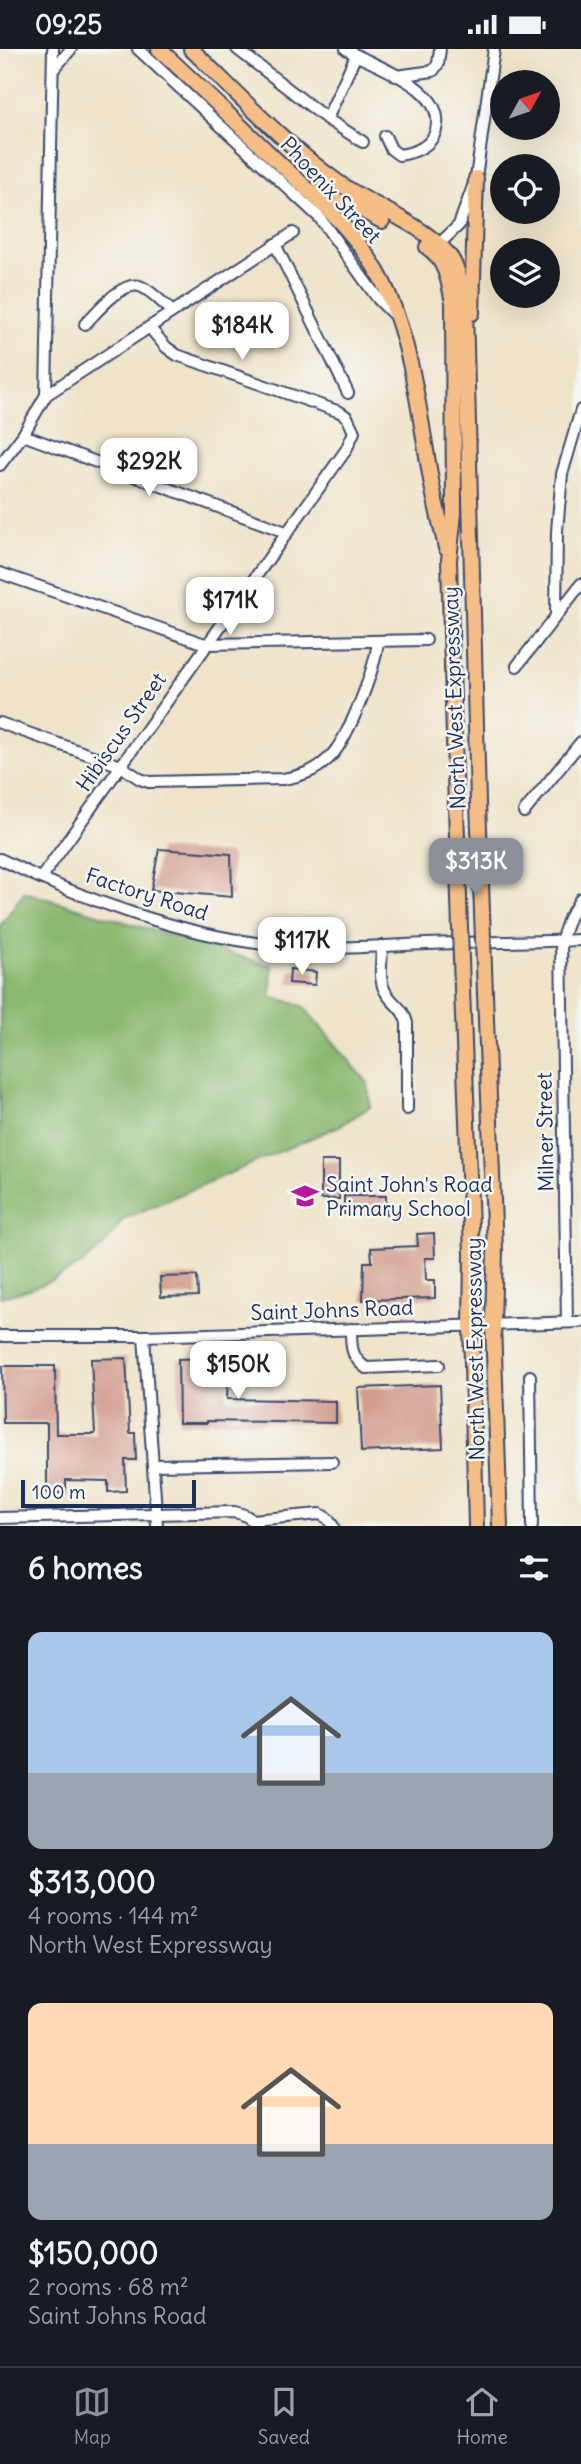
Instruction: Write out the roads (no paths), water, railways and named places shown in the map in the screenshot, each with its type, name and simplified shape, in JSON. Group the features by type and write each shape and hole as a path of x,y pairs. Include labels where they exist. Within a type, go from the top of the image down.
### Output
{"main road":[{"name":"Phoenix Street","path":"191,49 262,117 337,182 363,200 422,232 436,247 449,254 460,281 465,331"},
{"name":"Phoenix Street","path":"165,51 306,190 359,247 387,291 398,319 415,389 449,559"},
{"path":"468,421 476,177"},
{"path":"306,190 358,208 436,247 448,276 453,303 454,515 449,559"},
{"name":"North West Expressway","path":"465,331 478,802 495,1251 493,1324 500,1526"},
{"name":"North West Expressway","path":"449,559 472,1254 476,1526"}],"street":[{"path":"47,395 53,49"},
{"path":"53,70 71,49"},
{"path":"138,49 318,217 372,292 398,319"},
{"path":"237,49 327,119 363,142"},
{"path":"345,49 418,88 434,105 437,124 434,135 425,146 402,155 393,152 385,136"},
{"path":"396,76 433,71 438,64 440,49"},
{"path":"436,247 459,225 476,177 494,49"},
{"path":"327,119 356,55"},
{"path":"0,465 23,435 47,395 293,233"},
{"path":"275,244 348,393"},
{"path":"85,324 121,289 134,285 142,287 172,311"},
{"name":"Hibiscus Street","path":"41,878 352,440 354,432 347,417 328,407 177,355 166,347 149,327"},
{"path":"555,614 556,531 562,474 581,410"},
{"path":"23,435 286,532"},
{"path":"0,573 205,644 426,640"},
{"path":"517,666 581,584"},
{"path":"0,723 121,766 140,779 162,783 283,779 312,771 327,761 343,740 373,667 378,641"},
{"path":"524,812 581,742"},
{"name":"Factory Road","path":"0,859 41,878 125,909 213,936 276,946 581,940"},
{"path":"561,941 569,918 581,898"},
{"name":"Milner Street","path":"561,941 567,1322"},
{"path":"382,946 382,984 386,993 405,1014 407,1023 407,1109"},
{"name":"Saint Johns Road","path":"0,1336 144,1336 581,1322"},
{"path":"351,1329 351,1350 356,1361 366,1368 439,1365"},
{"path":"144,1336 157,1526"},
{"path":"530,1376 532,1526"},
{"path":"153,1465 332,1462"},
{"path":"0,1518 234,1512 244,1514 254,1523 320,1514 333,1526"}],"place":[{"name":"Saint John's Road Primary School","path":"305,1196"}]}
